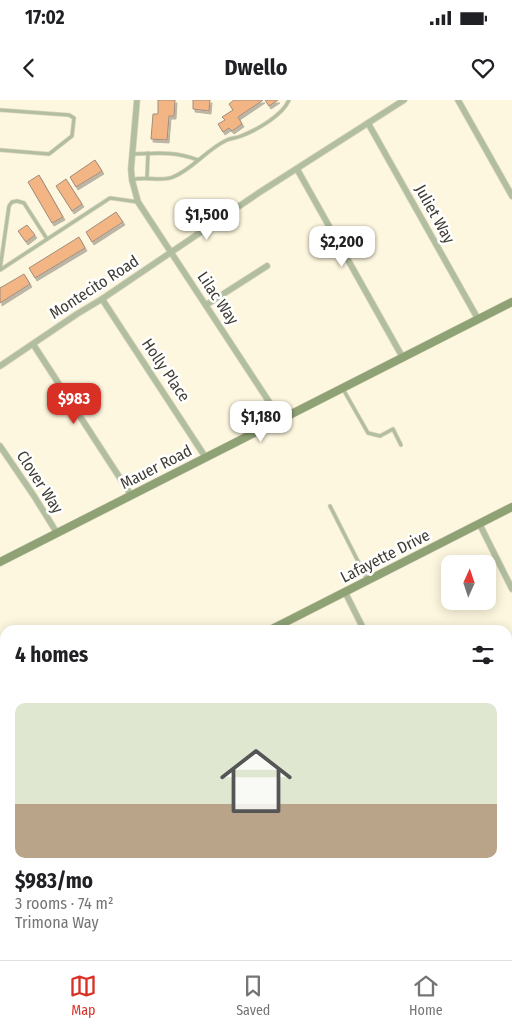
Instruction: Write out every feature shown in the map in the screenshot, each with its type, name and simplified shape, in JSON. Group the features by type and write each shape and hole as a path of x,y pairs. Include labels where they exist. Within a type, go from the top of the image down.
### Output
{"street":[{"name":"Lilac Way","path":"137,100 132,154 132,180 138,202 281,420"},
{"name":"Montecito Road","path":"0,366 297,168 404,100"},
{"path":"458,100 512,196"},
{"name":"Juliet Way","path":"368,123 478,320"},
{"path":"297,168 403,358"},
{"path":"206,305 267,266"},
{"name":"Holly Place","path":"102,299 206,458"},
{"name":"Mauer Road","path":"0,562 512,302"},
{"path":"33,344 131,495"},
{"name":"Clover Way","path":"0,446 57,533"},
{"name":"Lafayette Drive","path":"280,625 512,508"},
{"path":"480,524 512,589"},
{"path":"345,592 362,625"}],"lane":[{"path":"132,180 141,178 171,178 184,172 228,139 240,137 270,120 286,108 289,100"},
{"path":"0,110 69,115 74,118 72,136 49,154 0,150"},
{"path":"147,178 148,153"},
{"path":"132,154 166,153 187,156 198,160"},
{"path":"0,269 110,198 138,202"},
{"path":"0,269 9,206 12,202 24,203 47,239"},
{"path":"343,389 368,433 380,436 393,429 401,445"},
{"path":"330,506 368,580"}],"building":[{"path":"158,100 175,100 174,116 169,116 167,140 151,139 153,114 158,114"},
{"path":"193,100 210,100 209,111 193,109"},
{"path":"234,100 263,100 238,117 242,124 232,131 229,128 223,132 218,124 225,120 222,117 233,110 229,104"},
{"path":"265,100 278,100 269,106"},
{"path":"95,160 102,171 76,187 70,177"},
{"path":"39,175 63,217 52,223 28,182"},
{"path":"66,179 82,204 72,211 56,186"},
{"path":"116,212 123,222 92,242 86,232"},
{"path":"27,225 35,235 26,242 18,231"},
{"path":"79,237 85,248 35,278 29,268"},
{"path":"24,274 30,284 0,303 0,288"}]}
